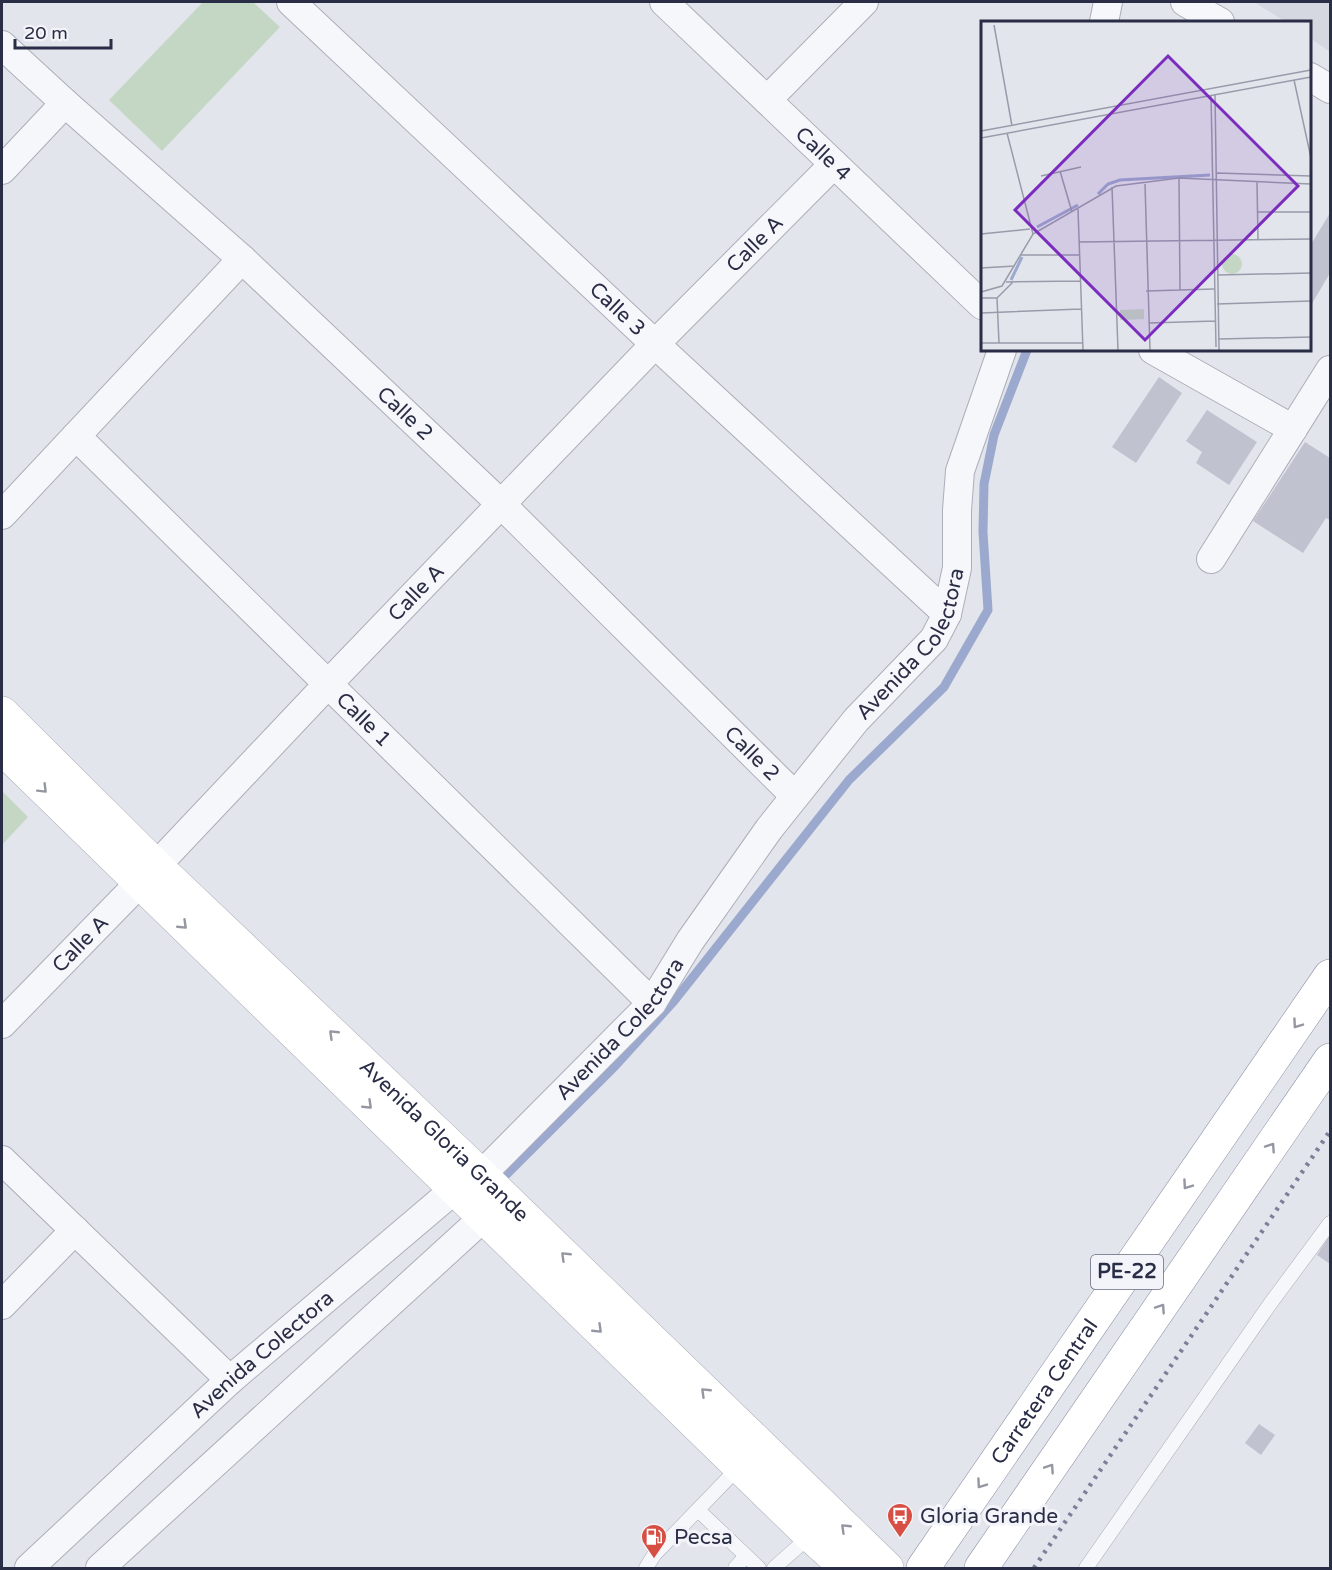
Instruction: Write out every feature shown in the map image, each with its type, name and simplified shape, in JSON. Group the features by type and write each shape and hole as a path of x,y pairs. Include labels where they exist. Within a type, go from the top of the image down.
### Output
{"main road":[{"name":"Avenida Gloria Grande","path":"2,713 147,874"},
{"name":"Avenida Gloria Grande","path":"2,748 147,874 468,1182 886,1569"},
{"name":"Carretera Central","path":"923,1569 1330,976"},
{"name":"PE-22","path":"981,1569 1330,1060"},
{"name":"Avenida Gloria Grande","path":"468,1182 483,1218 811,1536 848,1569"}],"street":[{"name":"Calle 3","path":"291,2 947,614"},
{"name":"Calle 4","path":"664,2 981,304"},
{"path":"767,100 864,2"},
{"path":"1104,21 1108,2"},
{"path":"1185,2 1218,21"},
{"name":"Calle 2","path":"2,45 242,259 501,504 795,796"},
{"path":"1311,78 1330,89"},
{"path":"2,170 65,103"},
{"name":"Calle A","path":"2,1024 501,504 834,164"},
{"path":"2,515 242,259"},
{"name":"Avenida Colectora","path":"29,1569 230,1380 468,1182 652,1003 690,941 737,873 795,796 856,720 934,639 947,614 957,568 960,471 1002,351"},
{"path":"1155,351 1293,429"},
{"path":"1211,559 1330,370"},
{"name":"Calle 1","path":"76,436 652,1003"},
{"path":"2,1160 230,1380"},
{"path":"100,1569 483,1218"},
{"path":"2,1305 75,1230"}],"lane":[{"path":"1086,1569 1270,1304 1330,1223"},
{"path":"646,1569 654,1555 740,1466"},
{"path":"698,1510 759,1569"},
{"path":"774,1569 811,1536"},
{"path":"735,1569 745,1557"}],"shaded area":[{"path":"1254,2 1330,2 1330,52 1311,39 1311,21 1284,21"}],"green space":[{"path":"203,2 253,2 280,27 162,151 109,100"},
{"path":"2,791 28,817 2,845"}],"building":[{"path":"1330,213 1330,273 1311,305 1311,244"},
{"path":"1159,377 1182,393 1136,463 1112,447"},
{"path":"1207,410 1257,442 1229,485 1196,463 1202,452 1186,441"},
{"path":"1305,442 1330,458 1330,520 1326,518 1303,553 1253,521"},
{"path":"1330,1235 1330,1264 1317,1255"},
{"path":"1259,1424 1275,1435 1261,1455 1245,1443"}],"waterway":[{"path":"500,1181 616,1065 674,1001 849,780 944,687 988,610 983,532 984,484 994,435 1027,351"}],"railway":[{"path":"1034,1568 1330,1131"}],"place":[{"name":"Gloria Grande","path":"900,1539"},
{"name":"Pecsa","path":"654,1560"}]}
